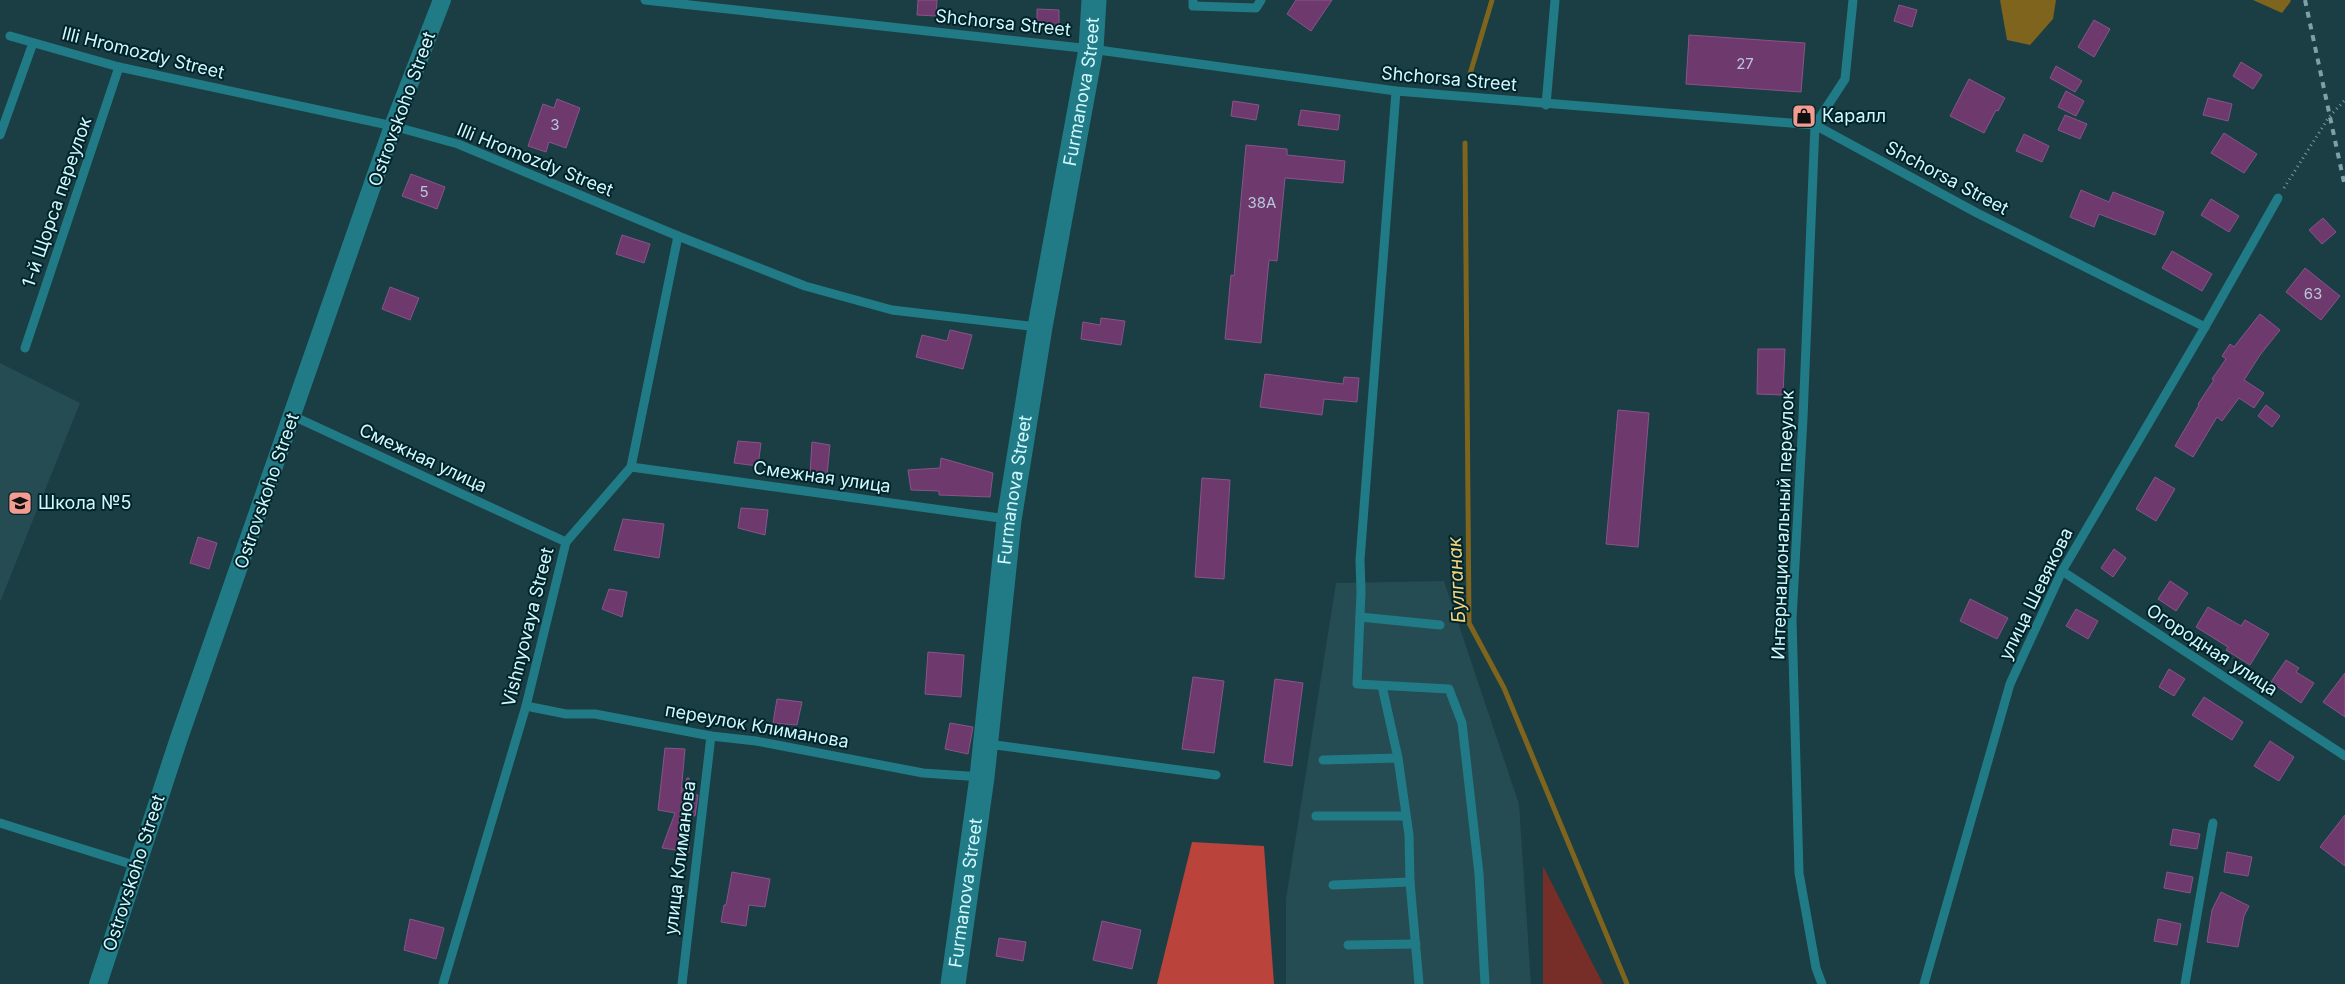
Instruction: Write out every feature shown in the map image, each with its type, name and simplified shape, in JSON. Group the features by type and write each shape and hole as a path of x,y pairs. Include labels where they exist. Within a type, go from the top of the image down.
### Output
{"main road":[{"name":"Furmanova Street","path":"953,984 986,744 1009,520 1040,327 1091,49 1094,0"}],"street":[{"name":"Ostrovskoho Street","path":"98,984 136,866 394,126 442,0"}],"lane":[{"name":"Shchorsa Street","path":"645,0 682,2 1091,49 1396,92 1815,126 1977,213 2205,327"},
{"path":"1193,0 1193,6 1256,8 1261,0"},
{"path":"1546,104 1555,0"},
{"path":"1815,126 1845,79 1853,0"},
{"name":"Illi Hromozdy Street","path":"10,36 119,67 394,126 458,144 678,236 805,286 892,310 1040,327"},
{"path":"0,135 34,43"},
{"name":"1-й Щорса переулок","path":"25,348 119,67"},
{"path":"1396,92 1360,560 1357,684 1449,689 1462,723 1479,874 1485,984"},
{"name":"Интернациональный переулок","path":"1815,126 1803,418 1792,619 1799,874 1816,968 1822,984"},
{"name":"улица Шевякова","path":"1924,984 2010,684 2062,571 2278,198"},
{"name":"Vishnyovaya Street","path":"443,984 526,706 566,542 631,467 678,236"},
{"name":"Смежная улица","path":"293,416 566,542"},
{"name":"Смежная улица","path":"631,467 1009,520"},
{"name":"Огородная улица","path":"2062,571 2345,756"},
{"path":"1360,617 1440,625"},
{"path":"1382,686 1398,758 1409,835 1410,882 1419,984"},
{"name":"переулок Климанова","path":"526,706 566,714 595,714 711,736 756,741 923,773 982,777"},
{"name":"улица Климанова","path":"682,984 711,736"},
{"path":"986,744 1216,775"},
{"path":"1323,760 1398,758"},
{"path":"1316,816 1406,816"},
{"path":"0,823 136,866"},
{"path":"2185,984 2214,823"},
{"path":"1333,885 1410,882"},
{"path":"1348,945 1416,944"}],"path":[{"path":"2278,198 2329,117 2345,100"}],"shaded area":[{"path":"2000,0 2056,0 2053,19 2030,45 2007,40"},
{"path":"2253,0 2290,0 2291,1 2282,13"},
{"name":"Школа №5","path":"0,363 80,403 0,602"},
{"path":"1444,581 1519,804 1531,984 1286,984 1286,899 1336,583"},
{"path":"1192,842 1264,846 1274,984 1157,984"},
{"path":"1543,866 1603,984 1543,984"}],"building":[{"path":"918,0 937,0 936,16 917,15"},
{"path":"1296,0 1332,0 1311,31 1287,14"},
{"path":"1899,5 1917,10 1912,27 1894,21"},
{"path":"1037,9 1059,10 1059,29 1037,28"},
{"path":"2094,20 2110,29 2094,57 2078,47"},
{"path":"1689,35 1805,43 1801,92 1686,84"},
{"path":"2241,62 2262,75 2253,89 2233,76"},
{"path":"2056,66 2082,81 2075,92 2050,78"},
{"path":"1969,79 2005,98 1998,111 1996,110 1984,133 1950,116"},
{"path":"2066,91 2084,101 2076,116 2058,107"},
{"path":"2208,98 2232,104 2228,121 2203,115"},
{"path":"557,99 580,108 566,148 549,142 546,152 528,146 543,104 554,108"},
{"path":"1233,101 1259,105 1256,120 1231,116"},
{"path":"1301,110 1340,115 1338,130 1298,125"},
{"path":"2065,115 2087,124 2080,139 2058,130"},
{"path":"2224,133 2257,154 2244,173 2211,153"},
{"path":"2024,134 2049,146 2042,162 2016,151"},
{"path":"1246,145 1287,149 1287,155 1345,161 1343,183 1285,178 1277,261 1269,260 1261,343 1225,339 1231,275 1234,276"},
{"path":"411,174 445,187 437,209 402,196"},
{"path":"2081,190 2109,202 2113,192 2164,212 2155,235 2099,214 2094,227 2070,217"},
{"path":"2211,199 2239,216 2229,232 2201,215"},
{"path":"2323,218 2336,232 2322,244 2309,230"},
{"path":"622,235 650,244 644,263 616,254"},
{"path":"2172,251 2212,274 2202,291 2162,268"},
{"path":"2305,268 2340,296 2321,320 2286,292"},
{"path":"390,287 419,298 410,320 382,309"},
{"path":"2260,314 2280,330 2260,355 2244,380 2264,393 2254,408 2239,398 2222,421 2217,417 2193,457 2175,446 2198,404 2214,380 2212,379 2226,359 2222,356 2230,344 2234,347"},
{"path":"1101,318 1125,321 1121,345 1081,339 1083,322 1100,325"},
{"path":"950,330 972,335 963,369 916,357 922,335 947,341"},
{"path":"1758,349 1785,349 1783,395 1757,394"},
{"path":"1265,374 1343,384 1344,377 1359,378 1357,402 1324,399 1322,415 1260,407"},
{"path":"2266,405 2280,416 2272,427 2258,416"},
{"path":"1618,410 1649,413 1638,547 1606,544"},
{"path":"738,441 761,443 758,466 734,463"},
{"path":"812,442 830,445 827,475 810,474"},
{"path":"941,458 993,473 990,497 939,495 939,491 911,490 908,470 940,468"},
{"path":"2155,477 2175,489 2156,521 2136,509"},
{"path":"1202,478 1230,480 1224,579 1195,577"},
{"path":"741,508 768,510 765,535 738,528"},
{"path":"623,519 664,524 659,558 614,550"},
{"path":"198,537 217,543 209,569 190,563"},
{"path":"2114,549 2126,558 2113,577 2101,568"},
{"path":"2170,581 2188,593 2176,611 2158,599"},
{"path":"609,589 627,592 622,617 602,609"},
{"path":"1970,599 2008,618 1997,639 1960,621"},
{"path":"2208,607 2241,626 2245,620 2269,634 2250,665 2226,650 2228,647 2196,627"},
{"path":"2076,609 2098,621 2088,639 2066,626"},
{"path":"928,652 964,655 961,697 925,694"},
{"path":"2286,660 2299,668 2296,672 2314,683 2301,703 2271,682"},
{"path":"2169,669 2185,679 2174,696 2159,687"},
{"path":"2345,673 2345,717 2323,702"},
{"path":"1193,677 1224,681 1214,753 1182,749"},
{"path":"1275,679 1303,683 1292,766 1264,762"},
{"path":"2204,697 2243,722 2232,740 2192,715"},
{"path":"777,699 802,702 797,725 773,723"},
{"path":"950,723 973,727 968,754 945,749"},
{"path":"2270,741 2294,757 2279,781 2254,766"},
{"path":"665,748 685,749 681,793 687,778 689,778 689,794 698,795 695,816 689,815 689,852 662,848 675,813 658,810"},
{"path":"2345,815 2345,866 2320,847"},
{"path":"2173,829 2200,834 2197,849 2170,845"},
{"path":"2227,852 2252,857 2248,876 2224,872"},
{"path":"732,872 770,879 765,907 749,905 746,926 721,922"},
{"path":"2167,872 2193,877 2190,893 2164,888"},
{"path":"2221,892 2249,906 2244,916 2238,947 2207,942 2212,910"},
{"path":"410,919 444,928 436,959 404,950"},
{"path":"2158,919 2181,924 2177,945 2154,941"},
{"path":"1102,921 1141,930 1132,969 1093,960"},
{"path":"999,938 1026,942 1023,961 996,956"}],"waterway":[{"name":"Булганак","path":"1470,74 1492,0"},
{"name":"Булганак","path":"1465,143 1469,623 1504,688 1627,984"}],"railway":[{"path":"2305,0 2345,187"}],"place":[{"name":"Каралл","path":"1804,116"},
{"name":"Школа №5","path":"20,503"}]}
